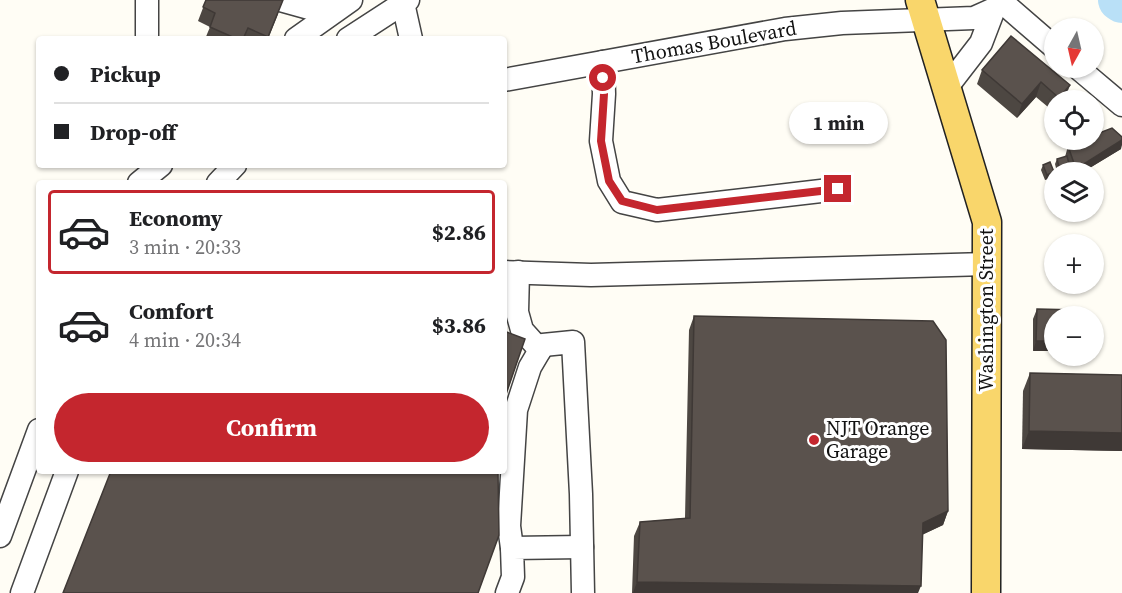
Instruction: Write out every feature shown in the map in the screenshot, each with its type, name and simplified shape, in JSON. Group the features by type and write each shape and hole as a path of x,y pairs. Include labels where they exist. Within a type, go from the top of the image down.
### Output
{"main road":[{"name":"Washington Street","path":"923,10 987,222 986,593"}],"street":[{"path":"147,0 147,36"},
{"path":"280,0 316,10 330,0"},
{"path":"300,36 351,0"},
{"path":"352,36 395,4 410,36"},
{"path":"946,87 981,43 1000,4 1044,39"},
{"name":"Thomas Boulevard","path":"507,79 805,26 923,10 974,18 1000,4"},
{"path":"603,62 604,94 601,141 609,181 622,201 657,210 838,189"},
{"path":"1090,78 1122,105"},
{"path":"221,180 232,168"},
{"path":"540,350 522,330 511,272 591,275 987,264"},
{"path":"507,593 513,577 509,526 516,410 530,367 543,345 573,342 583,593"},
{"path":"0,536 36,438"},
{"path":"22,593 66,474"},
{"path":"512,548 582,547"}],"building":[{"path":"206,0 283,0 268,36 248,28 244,36 230,36 210,27 215,13 203,7"},
{"path":"1011,36 1044,63 1044,78 1062,78 1070,85 1066,90 1050,90 1041,82 1022,104 982,70"},
{"path":"1112,128 1122,137 1122,140 1087,162 1074,162 1069,150 1104,150 1104,131"},
{"path":"1067,156 1068,162 1058,162 1057,159"},
{"path":"1037,309 1044,309 1044,341 1036,341"},
{"name":"NJT Orange Garage","path":"694,316 933,321 946,340 948,511 923,523 921,586 637,582 640,522 690,518"},
{"path":"507,332 525,339 507,391"},
{"path":"1030,373 1122,375 1122,433 1029,431"},
{"path":"110,474 498,474 499,535 478,593 63,593"}],"place":[{"name":"NJT Orange Garage","path":"814,440"}],"route":[{"path":"603,78 601,141 609,181 622,201 657,210 838,189"}]}
